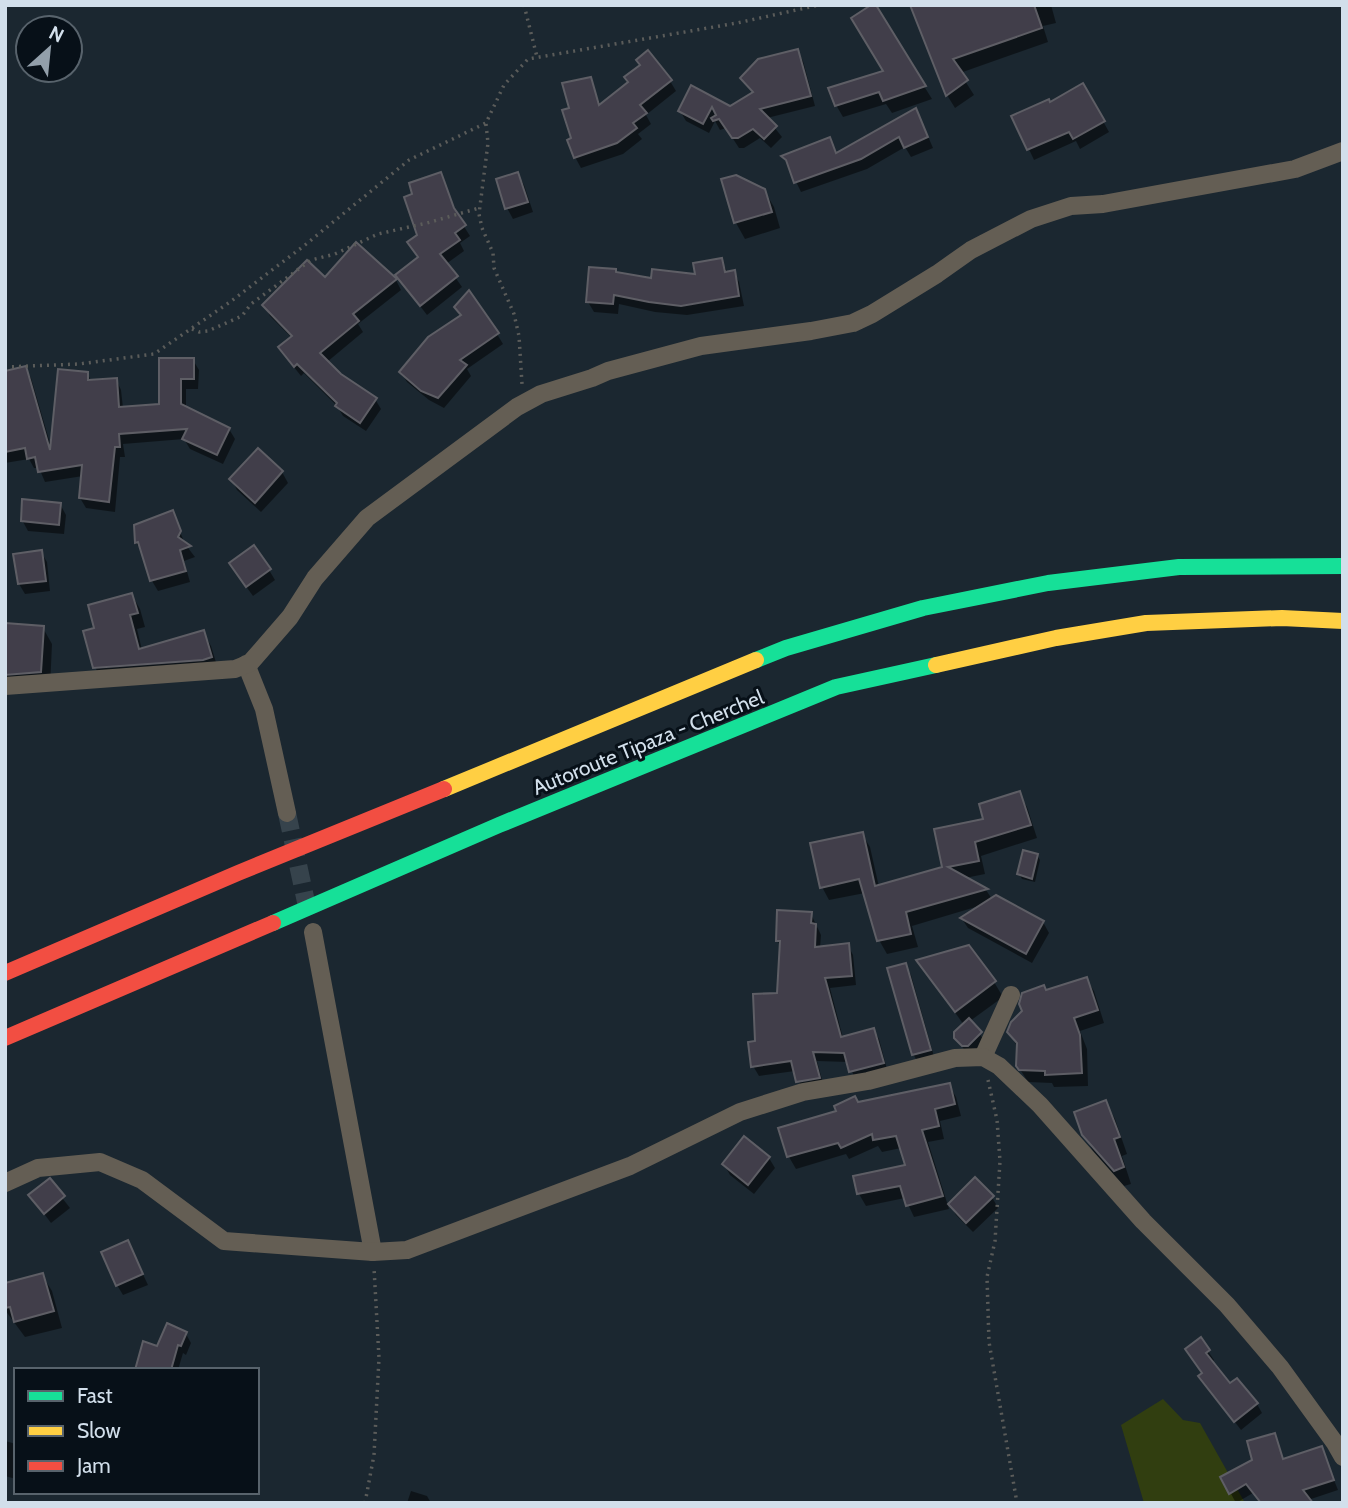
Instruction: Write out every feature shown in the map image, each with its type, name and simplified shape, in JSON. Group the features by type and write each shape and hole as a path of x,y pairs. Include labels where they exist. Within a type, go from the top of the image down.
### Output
{"highway":[{"name":"Autoroute Tipaza - Cherchel","path":"5,973 238,873 786,648 923,608 1048,583 1179,567 1343,566"},
{"name":"Autoroute Tipaza - Cherchel","path":"5,1038 499,825 836,687 1056,638 1146,624 1282,618 1343,621"}],"street":[{"path":"5,686 235,669 250,663 290,617 315,578 367,518 523,403 541,394 608,371 701,346 853,323 937,274 971,250 1031,219 1071,206 1103,204 1295,169 1343,151"},
{"path":"246,664 264,709 287,813"},
{"path":"313,932 373,1252"},
{"path":"983,1057 1011,995"},
{"path":"5,1183 38,1168 100,1161 142,1180 224,1241 373,1252 407,1250 631,1166 740,1112 803,1092 867,1081 954,1058 983,1057 999,1066 1040,1105 1143,1221 1227,1306 1280,1367 1343,1457"}],"path":[{"path":"524,5 537,57"},
{"path":"523,403 519,336 514,314 494,268 493,253 481,228 479,208 488,143 486,123 495,100 511,75 528,59 737,23 818,5"},
{"path":"5,367 79,364 154,354 304,245 409,160 486,123"},
{"path":"191,328 199,332 208,331 235,319 310,260 335,254 378,233 428,223 479,208"},
{"path":"983,1057 997,1120 1000,1161 995,1241 987,1277 989,1342 1017,1503"},
{"path":"365,1503 374,1455 379,1358 373,1252"}],"green space":[{"path":"1163,1399 1183,1420 1200,1423 1245,1503 1144,1503 1121,1425"}],"building":[{"path":"871,5 876,5 926,86 883,101 879,92 835,106 828,88 883,71 851,18"},
{"path":"910,5 1034,5 1042,28 953,59 968,80 946,96"},
{"path":"798,49 811,96 760,109 777,126 764,139 753,129 738,138 732,138 719,119 713,121 711,118 716,115 712,107 703,124 678,111 691,85 730,106 753,92 740,78 758,59"},
{"path":"648,50 672,80 640,105 647,113 633,123 637,128 617,143 574,158 567,140 571,138 562,110 569,108 562,83 591,77 599,105 628,82 624,77 640,65 636,60"},
{"path":"1083,83 1105,121 1073,139 1069,132 1027,150 1011,116 1049,99 1050,102"},
{"path":"916,108 928,137 904,148 899,137 861,159 794,183 786,160 781,156 830,137 836,153"},
{"path":"441,172 454,208 466,225 455,233 460,240 440,254 458,276 420,306 395,275 418,257 407,242 417,235 404,197 412,194 409,183"},
{"path":"518,172 528,202 505,209 496,179"},
{"path":"736,175 765,189 772,212 734,223 721,179"},
{"path":"356,242 397,279 353,314 359,321 320,353 341,374 377,398 360,423 335,406 337,403 297,364 294,367 278,347 292,336 262,305 307,260 325,277"},
{"path":"722,258 725,272 735,270 739,296 681,306 614,295 613,304 586,302 589,267 616,269 616,272 651,278 652,269 695,274 693,263"},
{"path":"469,290 499,333 460,360 467,365 438,398 421,391 399,372 428,337 461,315 454,307"},
{"path":"159,358 194,358 194,379 181,379 181,404 230,428 217,455 182,439 187,429 119,434 120,447 115,447 109,502 79,498 82,465 38,472 35,457 27,459 25,448 5,452 5,371 26,366 50,450 58,369 88,372 88,380 117,378 119,407 159,404"},
{"path":"258,448 283,471 255,503 229,479"},
{"path":"22,499 61,503 59,525 21,521"},
{"path":"173,510 181,531 178,537 191,546 180,550 186,571 150,581 138,542 135,543 134,525"},
{"path":"254,545 271,569 246,587 229,563"},
{"path":"42,550 46,581 18,584 13,554"},
{"path":"132,593 138,613 130,615 139,649 204,630 212,657 203,660 93,668 83,631 94,628 88,605"},
{"path":"5,623 44,626 41,672 5,675"},
{"path":"1020,791 1031,825 975,842 979,861 948,867 988,889 906,912 911,934 877,941 859,879 820,888 810,843 863,832 875,886 942,867 934,829 983,819 979,804"},
{"path":"1023,850 1038,854 1032,879 1017,874"},
{"path":"996,895 1044,921 1026,954 960,918"},
{"path":"777,910 812,912 811,923 816,924 815,947 849,943 852,976 825,978 841,1037 874,1028 884,1063 849,1072 844,1053 813,1052 820,1078 796,1082 791,1061 751,1067 748,1042 755,1041 753,994 777,993 780,941 776,941"},
{"path":"969,945 996,981 955,1012 916,960"},
{"path":"906,963 931,1050 912,1055 887,968"},
{"path":"1087,977 1098,1010 1074,1018 1080,1035 1082,1073 1045,1075 1045,1071 1019,1070 1016,1066 1017,1043 1007,1032 1011,1022 1022,1011 1019,1004 1022,993 1044,985 1046,990"},
{"path":"969,1018 982,1032 968,1046 962,1046 954,1038 954,1032"},
{"path":"950,1083 955,1104 935,1109 939,1126 922,1130 943,1196 906,1206 900,1186 857,1194 853,1176 905,1165 896,1136 873,1140 872,1134 841,1148 838,1143 787,1157 778,1128 836,1111 834,1106 855,1096 858,1102"},
{"path":"1106,1100 1120,1137 1114,1139 1124,1167 1114,1171 1082,1135 1074,1112"},
{"path":"744,1136 770,1157 748,1185 722,1164"},
{"path":"975,1177 994,1196 966,1223 948,1204"},
{"path":"50,1178 65,1196 44,1214 28,1195"},
{"path":"128,1240 143,1274 116,1286 101,1252"},
{"path":"43,1273 54,1311 14,1322 10,1307 5,1308 5,1283"},
{"path":"167,1323 187,1332 181,1346 178,1345 172,1368 136,1368 143,1341 157,1346"},
{"path":"1201,1337 1210,1350 1206,1353 1230,1383 1237,1378 1258,1403 1234,1422 1198,1376 1202,1373 1185,1349"},
{"path":"1275,1433 1283,1459 1322,1446 1334,1480 1303,1490 1313,1503 1261,1503 1246,1484 1229,1494 1220,1477 1252,1460 1247,1441"}],"tunnel":[{"path":"287,813 309,916"}],"traffic: fast":[{"path":"756,660 786,648 923,608 1048,583 1179,567 1343,566"},
{"path":"273,923 499,825 836,687 936,665"}],"traffic: slow":[{"path":"936,665 1056,638 1146,623 1282,618 1343,621"},
{"path":"444,789 756,660"}],"traffic: jam":[{"path":"5,973 238,873 444,789"},
{"path":"5,1038 273,923"}]}
